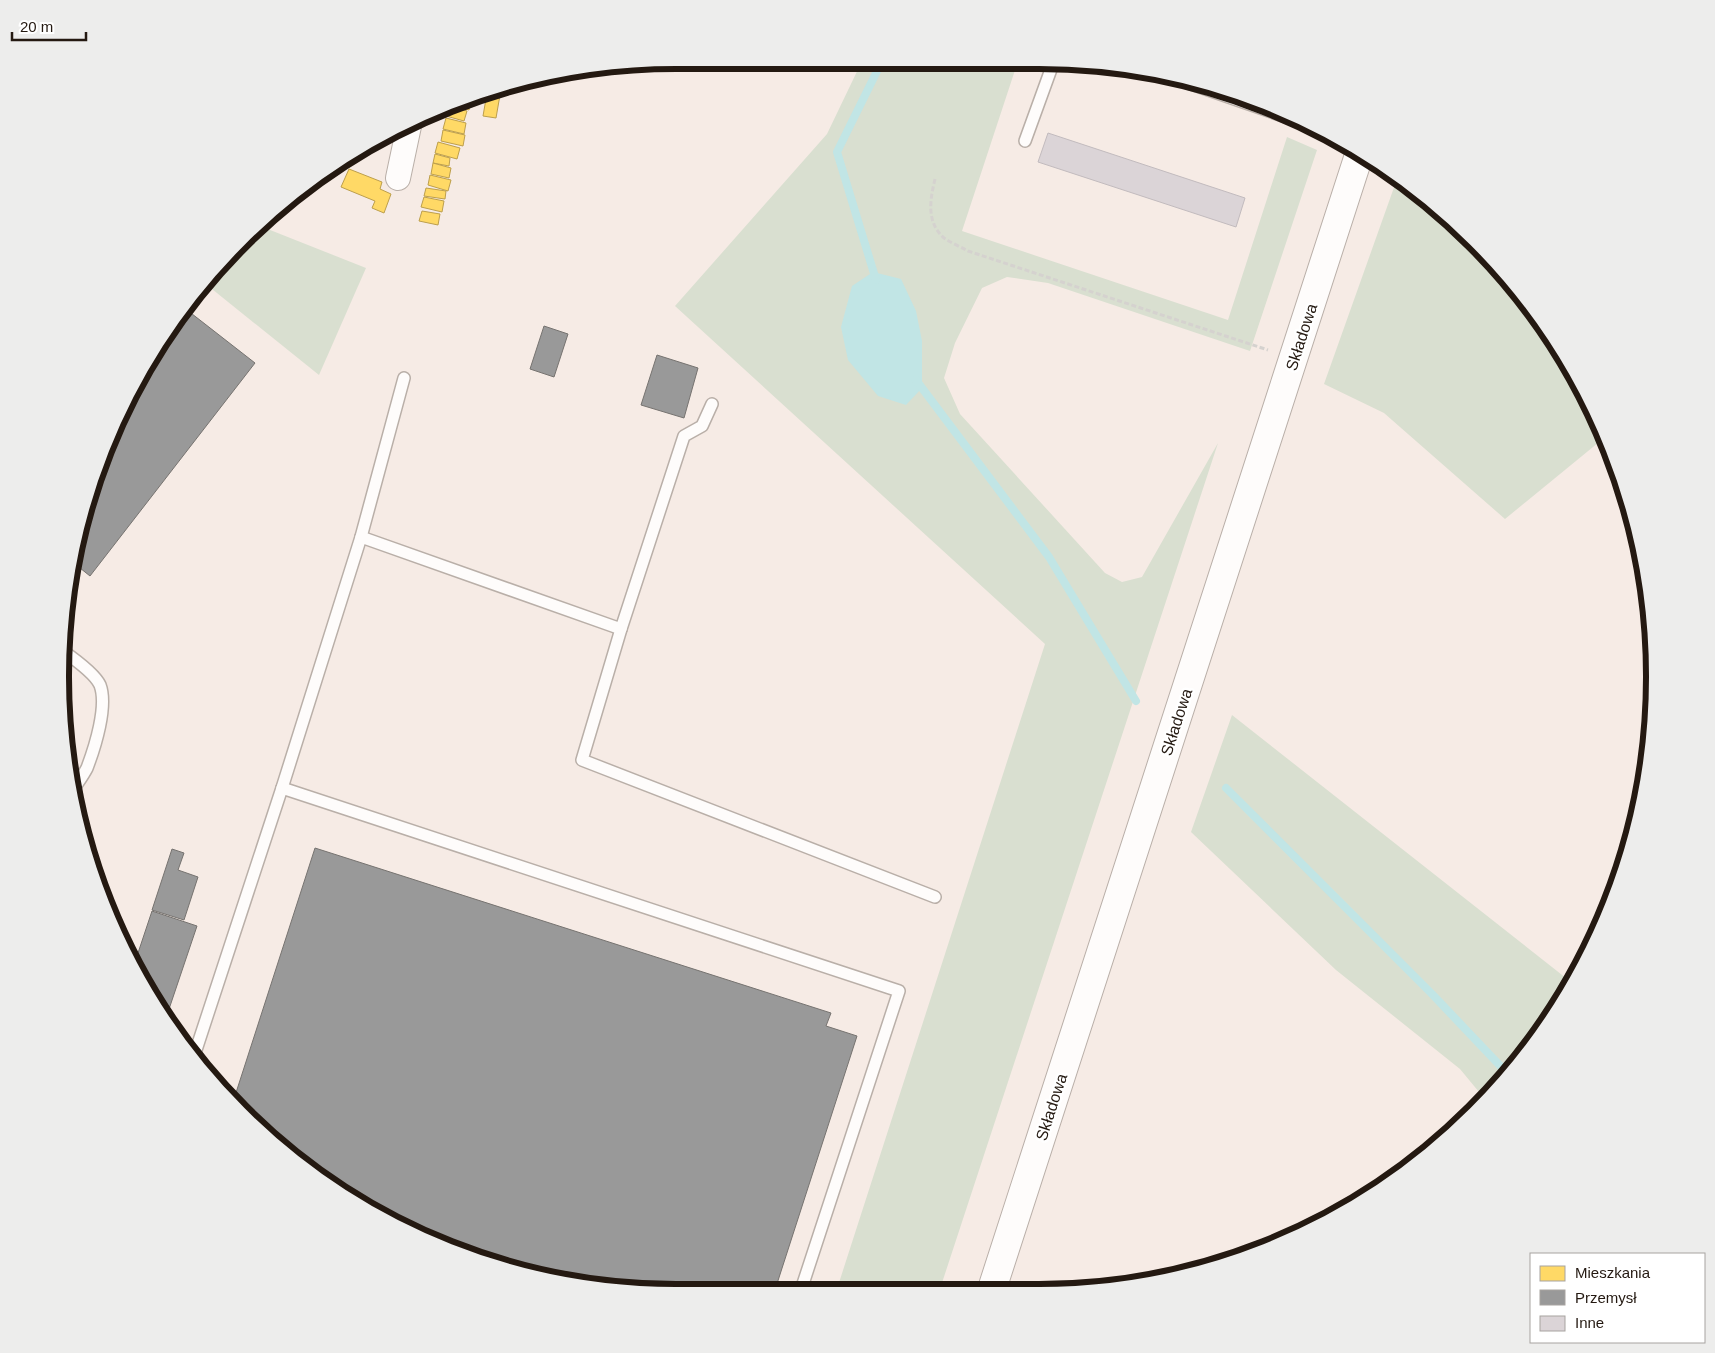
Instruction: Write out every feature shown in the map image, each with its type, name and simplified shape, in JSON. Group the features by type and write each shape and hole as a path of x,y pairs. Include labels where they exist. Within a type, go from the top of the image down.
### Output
{"main road":[{"name":"Składowa","path":"994,1284 1358,160"}],"street":[{"path":"398,178 408,131"}],"lane":[{"path":"1025,142 1051,69"},
{"path":"196,1049 282,788 361,537 404,378"},
{"path":"712,404 702,426 684,436 621,629 582,760 935,897"},
{"path":"361,537 621,629"},
{"path":"70,656 84,667 99,684 102,704 97,734 86,768 78,782"},
{"path":"282,788 899,991 803,1284"}],"path":[{"path":"934,179 930,202 933,222 944,238 968,251 1294,359"}],"green space":[{"path":"858,69 1015,69 962,231 1228,320 1287,137 1317,150 1250,351 1048,283 1007,277 982,288 955,343 944,378 960,414 1105,573 1122,582 1142,577 1218,443 942,1284 839,1284 1045,644 675,306 827,134"},
{"path":"1395,185 1439,220 1468,247 1521,307 1565,373 1584,408 1599,442 1505,519 1384,413 1324,384"},
{"path":"267,229 366,268 319,375 210,288 247,247"},
{"path":"1232,715 1566,978 1521,1046 1480,1093 1460,1069 1336,970 1191,832"}],"water":[{"path":"873,272 901,279 916,311 922,341 922,388 906,405 878,396 848,360 841,327 852,286"}],"building: Mieszkania":[{"path":"500,95 496,118 483,116 486,99"},
{"path":"470,105 469,110 462,108"},
{"path":"460,109 467,111 464,121 446,116"},
{"path":"446,118 466,123 464,134 443,129"},
{"path":"443,130 465,135 463,146 441,141"},
{"path":"438,142 460,148 457,159 435,153"},
{"path":"435,154 450,158 449,166 433,163"},
{"path":"433,163 451,168 449,178 431,174"},
{"path":"349,169 382,182 380,189 391,194 384,213 372,208 375,201 341,187"},
{"path":"430,175 451,180 448,191 428,185"},
{"path":"426,188 446,191 445,199 424,196"},
{"path":"424,197 444,201 442,212 421,207"},
{"path":"422,211 440,214 438,225 419,221"}],"building: Przemysł":[{"path":"190,312 255,363 90,576 79,567 80,558 89,519 115,444 131,408 150,373"},
{"path":"544,326 568,334 554,377 530,369"},
{"path":"657,355 698,368 684,418 641,405"},
{"path":"315,848 831,1013 826,1026 857,1036 777,1284 637,1283 597,1279 519,1264 481,1252 408,1222 339,1182 276,1133 236,1094"},
{"path":"172,849 184,853 178,870 198,877 184,920 152,910"},
{"path":"152,911 197,926 169,1010 137,956"}],"building: Inne":[{"path":"1048,133 1245,198 1236,227 1038,162"}],"waterway":[{"path":"876,280 837,152 878,69"},
{"path":"916,380 1049,557 1136,701"},
{"path":"1226,788 1432,994 1502,1068"}]}
